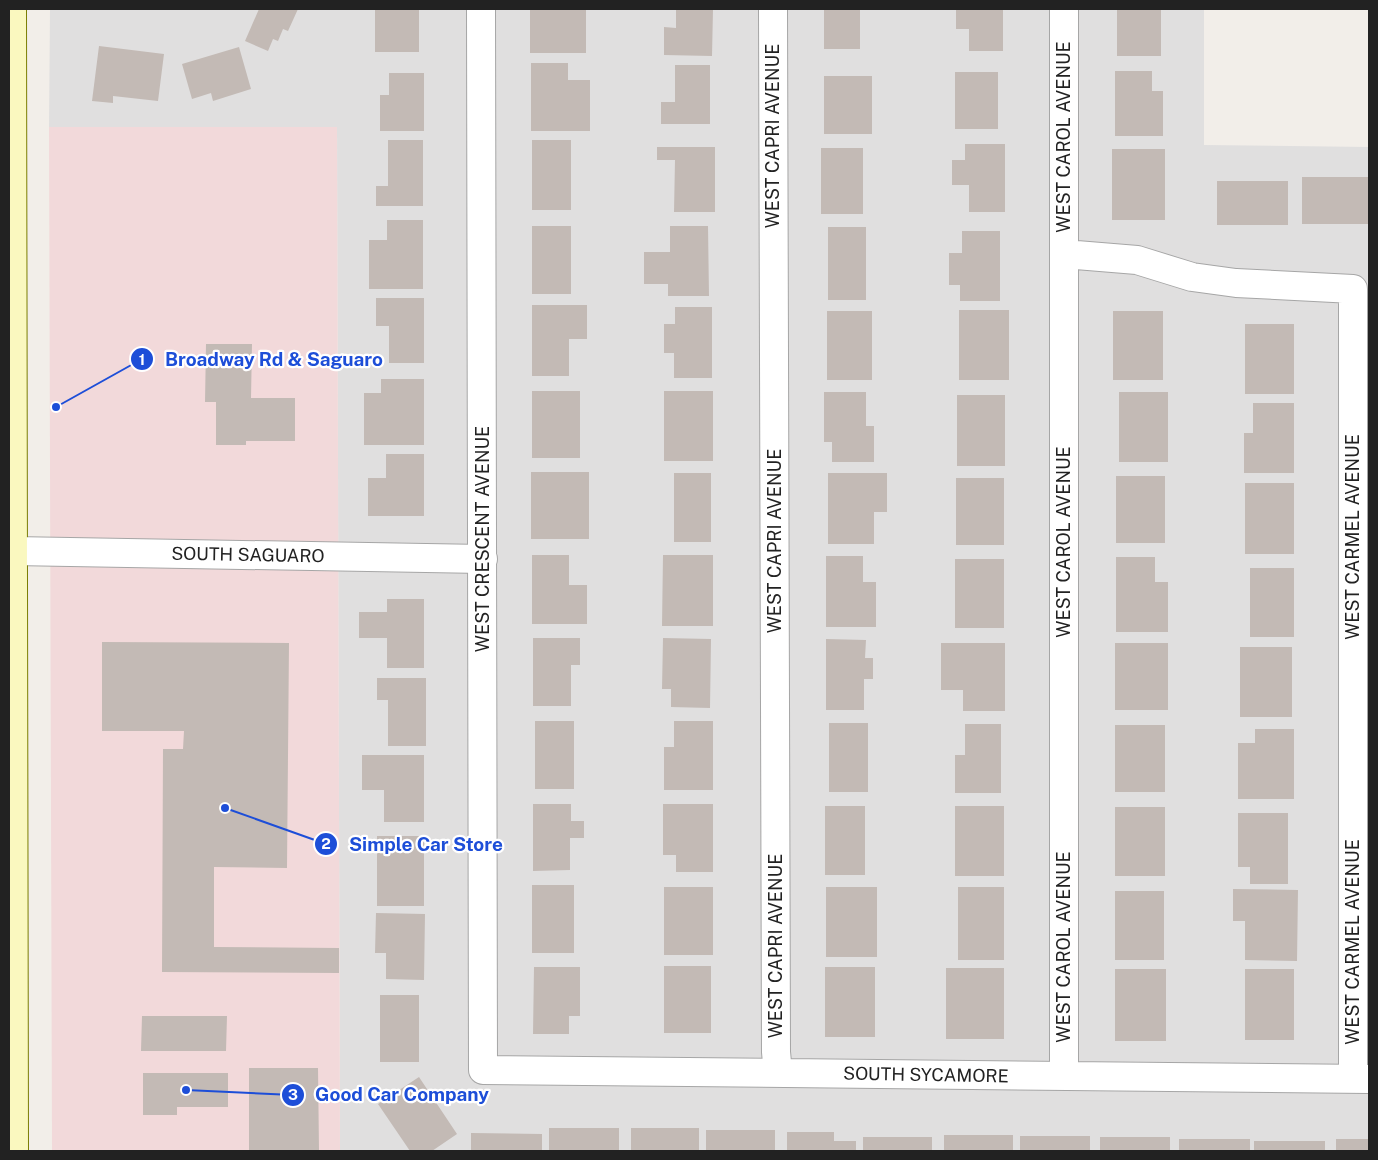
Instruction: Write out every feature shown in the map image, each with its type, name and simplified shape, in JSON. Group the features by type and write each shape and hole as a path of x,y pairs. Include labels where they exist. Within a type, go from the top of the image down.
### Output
{"main road":[{"path":"12,9 14,1151"}],"street":[{"name":"WEST CRESCENT AVENUE","path":"482,9 483,1070"},
{"name":"WEST CAPRI AVENUE","path":"773,9 776,1052 778,1073"},
{"name":"WEST CAROL AVENUE","path":"1064,9 1064,1076"},
{"name":"WEST CARMEL AVENUE","path":"1064,254 1137,260 1192,277 1236,283 1354,289 1361,1079"},
{"name":"SOUTH SAGUARO","path":"13,551 483,559"},
{"name":"SOUTH SYCAMORE","path":"483,1070 1361,1079"}],"shaded area":[{"path":"50,9 1204,9 1204,145 1369,147 1369,1151 340,1151 337,127 49,127"},
{"path":"49,127 337,127 340,1151 52,1151"}],"building":[{"path":"259,9 298,9 288,31 283,29 278,41 273,39 268,51 245,41"},
{"path":"375,9 419,9 419,52 375,52"},
{"path":"530,9 586,9 586,53 530,53"},
{"path":"676,9 713,9 712,56 664,55 664,27 676,28"},
{"path":"824,9 860,9 860,49 824,49"},
{"path":"956,9 1003,9 1003,51 969,51 969,29 956,29"},
{"path":"1117,9 1161,9 1161,56 1117,56"},
{"path":"99,46 164,54 158,101 113,96 113,103 92,101"},
{"path":"239,47 251,89 213,101 211,93 192,99 182,64"},
{"path":"531,63 568,63 568,80 590,80 590,131 531,131"},
{"path":"675,65 710,65 710,124 661,124 661,102 675,102"},
{"path":"1115,71 1152,71 1152,91 1163,91 1163,136 1115,136"},
{"path":"955,72 998,72 998,129 955,129"},
{"path":"389,73 424,73 424,131 380,131 380,95 389,95"},
{"path":"824,76 872,76 872,134 824,134"},
{"path":"388,140 423,140 423,206 376,206 376,186 388,186"},
{"path":"532,140 571,140 571,210 532,210"},
{"path":"965,144 1005,144 1005,212 969,212 969,185 952,185 952,160 965,160"},
{"path":"657,147 715,147 715,212 674,212 675,160 657,160"},
{"path":"821,148 863,148 863,214 821,214"},
{"path":"1112,149 1165,149 1165,220 1112,220"},
{"path":"1302,177 1369,177 1369,224 1302,224"},
{"path":"1217,181 1288,181 1288,225 1217,225"},
{"path":"387,220 423,220 423,289 369,289 369,240 387,240"},
{"path":"532,226 571,226 571,294 532,294"},
{"path":"670,226 708,226 709,296 668,296 668,284 644,284 644,252 670,252"},
{"path":"828,227 866,227 866,300 828,300"},
{"path":"962,231 1000,231 1000,301 960,301 960,285 949,285 949,253 962,253"},
{"path":"376,298 424,298 424,363 389,363 389,326 376,326"},
{"path":"532,305 587,305 587,339 569,339 569,376 532,376"},
{"path":"675,307 712,307 712,378 674,378 674,353 664,353 664,324 675,324"},
{"path":"959,310 1009,310 1009,380 959,380"},
{"path":"827,311 872,311 872,380 827,380"},
{"path":"1113,311 1163,311 1163,380 1113,380"},
{"path":"1245,324 1294,324 1294,394 1245,394"},
{"path":"206,344 252,344 251,398 295,398 295,441 246,441 246,445 216,445 216,402 205,402"},
{"path":"381,379 424,379 424,445 364,445 364,393 381,393"},
{"path":"532,391 580,391 580,458 532,458"},
{"path":"664,391 713,391 713,461 664,461"},
{"path":"824,392 866,392 866,426 874,426 874,462 832,462 832,442 824,442"},
{"path":"1119,392 1168,392 1168,462 1119,462"},
{"path":"957,395 1005,395 1005,466 957,466"},
{"path":"1253,403 1294,403 1294,473 1244,473 1244,433 1253,433"},
{"path":"386,454 424,454 424,516 368,516 368,478 386,478"},
{"path":"531,472 589,472 589,539 531,539"},
{"path":"674,473 711,473 711,542 674,542"},
{"path":"828,473 887,473 887,512 874,512 874,544 828,544"},
{"path":"1116,476 1165,476 1165,543 1116,543"},
{"path":"956,478 1004,478 1004,545 956,545"},
{"path":"1245,483 1294,483 1294,554 1245,554"},
{"path":"532,555 569,555 569,585 587,585 587,624 532,624"},
{"path":"663,555 713,555 713,626 662,626"},
{"path":"826,556 863,556 863,582 876,582 876,627 826,627"},
{"path":"1116,557 1155,557 1155,582 1168,582 1168,632 1116,632"},
{"path":"955,559 1004,559 1004,628 955,628"},
{"path":"1250,568 1294,568 1294,637 1250,637"},
{"path":"387,599 424,599 424,668 387,668 387,638 359,638 359,612 387,612"},
{"path":"533,638 580,638 580,665 571,665 571,706 533,706"},
{"path":"663,638 711,639 710,708 671,707 671,689 662,689"},
{"path":"826,639 866,640 865,658 873,658 873,679 864,679 864,710 826,710"},
{"path":"102,642 289,643 287,868 214,867 214,947 339,948 339,973 162,972 163,749 183,749 184,731 102,731"},
{"path":"941,643 1005,643 1005,711 963,711 963,690 941,690"},
{"path":"1115,643 1168,643 1168,710 1115,710"},
{"path":"1240,647 1292,647 1292,717 1240,717"},
{"path":"377,678 426,678 426,746 388,746 388,700 377,700"},
{"path":"535,721 574,721 574,789 535,789"},
{"path":"674,721 713,721 713,790 664,790 664,747 674,747"},
{"path":"829,723 868,723 868,792 829,792"},
{"path":"965,724 1001,724 1001,793 955,793 955,755 965,755"},
{"path":"1115,725 1165,725 1165,792 1115,792"},
{"path":"1255,729 1294,729 1294,799 1238,799 1238,743 1255,743"},
{"path":"362,755 424,755 424,822 384,822 384,790 362,790"},
{"path":"533,804 571,804 571,821 584,821 584,838 570,838 570,870 533,871"},
{"path":"663,804 713,804 713,872 676,872 676,855 663,855"},
{"path":"825,806 865,806 865,875 825,875"},
{"path":"955,806 1004,806 1004,876 955,876"},
{"path":"1115,807 1165,807 1165,876 1115,876"},
{"path":"1238,813 1288,813 1288,884 1250,884 1250,867 1238,867"},
{"path":"377,836 424,836 424,906 377,906"},
{"path":"532,885 574,885 574,953 532,953"},
{"path":"664,887 713,887 713,955 664,955"},
{"path":"826,887 877,887 877,957 826,957"},
{"path":"958,887 1004,887 1004,960 958,960"},
{"path":"1233,889 1298,890 1297,961 1245,960 1245,921 1233,921"},
{"path":"1115,891 1164,891 1164,960 1115,960"},
{"path":"376,913 425,914 424,980 386,979 386,953 375,953"},
{"path":"664,966 711,966 711,1033 664,1033"},
{"path":"534,967 580,967 580,1016 569,1016 569,1034 533,1034"},
{"path":"825,967 875,967 875,1037 825,1037"},
{"path":"946,968 1004,968 1004,1039 946,1039"},
{"path":"1115,969 1166,969 1166,1041 1115,1041"},
{"path":"1245,969 1294,969 1294,1040 1245,1040"},
{"path":"380,995 419,995 419,1062 380,1062"},
{"path":"142,1016 227,1016 226,1051 141,1051"},
{"path":"249,1068 318,1068 319,1151 249,1151"},
{"path":"143,1073 228,1073 228,1107 177,1107 177,1115 143,1115"},
{"path":"419,1077 457,1134 432,1151 410,1151 378,1104"},
{"path":"549,1128 619,1128 619,1151 549,1151"},
{"path":"631,1128 699,1128 699,1151 631,1151"},
{"path":"706,1130 775,1130 775,1151 706,1151"},
{"path":"787,1132 834,1132 834,1141 856,1141 856,1151 787,1151"},
{"path":"471,1133 542,1134 542,1151 471,1151"},
{"path":"944,1135 1013,1135 1013,1151 944,1151"},
{"path":"1020,1136 1090,1136 1090,1151 1020,1151"},
{"path":"863,1137 932,1137 932,1151 863,1151"},
{"path":"1100,1137 1170,1137 1170,1151 1100,1151"},
{"path":"1179,1139 1250,1139 1250,1151 1179,1151"},
{"path":"1336,1139 1369,1139 1369,1151 1336,1151"},
{"path":"1254,1141 1325,1141 1325,1151 1254,1151"}],"place":[{"name":"Broadway Rd & Saguaro","path":"56,407"},
{"name":"Simple Car Store","path":"225,808"},
{"name":"Good Car Company","path":"186,1090"}]}
